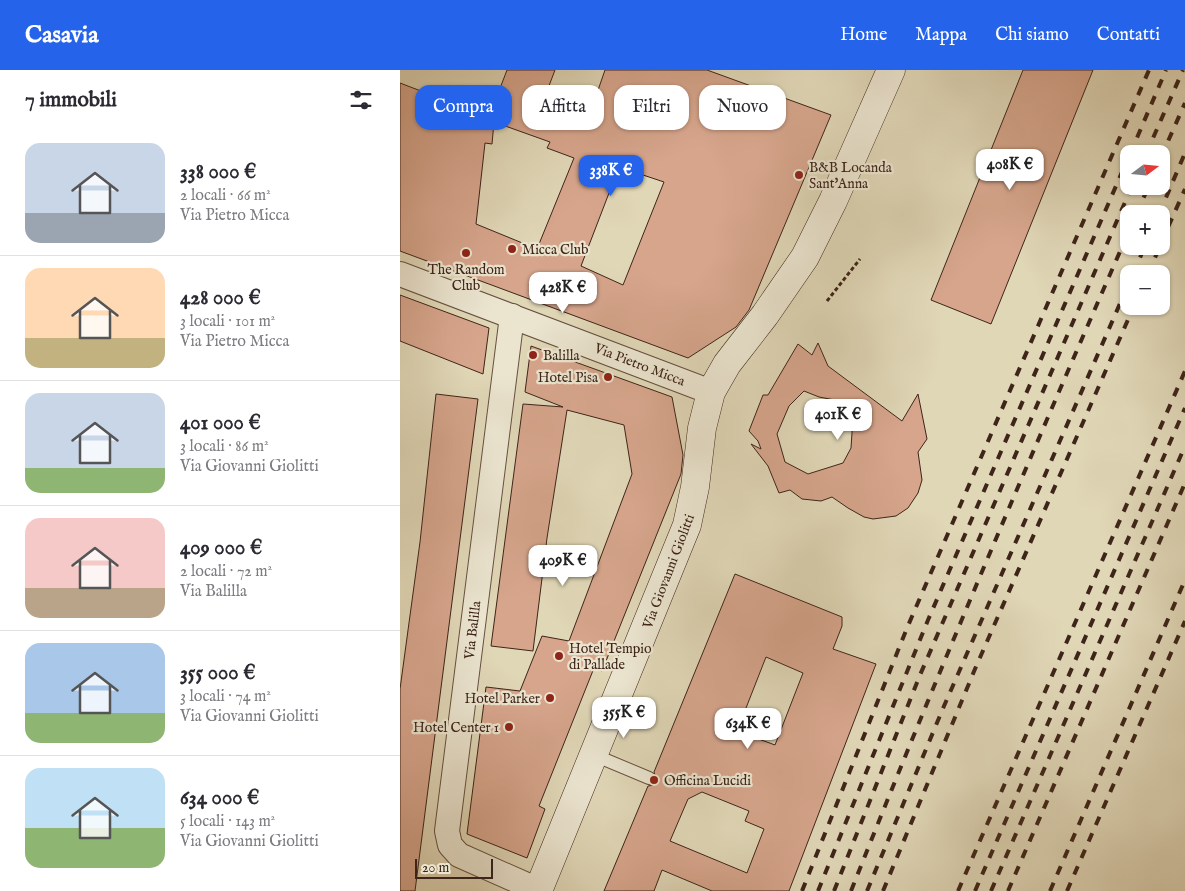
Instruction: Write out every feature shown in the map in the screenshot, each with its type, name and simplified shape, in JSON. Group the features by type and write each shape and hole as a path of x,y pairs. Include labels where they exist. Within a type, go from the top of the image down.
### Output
{"main road":[{"name":"Via Giovanni Giolitti","path":"538,890 688,526 702,428 711,392 727,364 764,315 804,256 833,201 887,71"}],"street":[{"name":"Via Pietro Micca","path":"400,274 711,392"},
{"name":"Via Balilla","path":"512,316 448,831 450,845 459,856 538,890"}],"lane":[{"path":"594,755 648,778"}],"path":[{"path":"827,301 860,259"}],"building":[{"path":"507,70 555,70 549,85 522,85 522,130 604,130 604,85 600,85 605,70 707,70 748,85 699,85 699,130 786,130 786,99 831,115 749,310 736,327 688,358 400,251 400,83 415,89 415,130 493,130 492,144 485,143 476,224 537,249 574,158 547,148 550,142 512,128 512,85 501,85","holes":["619,167 664,182 623,285 581,266"]},
{"path":"1023,70 1093,70 991,324 931,300"},
{"path":"400,295 489,328 483,374 400,341"},
{"path":"818,343 828,366 902,421 918,394 927,439 918,452 922,480 918,493 908,508 896,516 873,519 864,517 832,497 821,501 802,499 790,490 779,493 768,466 751,444 761,449 758,441 749,431 763,395 768,395 798,344 812,355","holes":["804,391 819,397 845,402 853,418 851,448 843,463 808,474 785,462 777,434 789,406"]},
{"path":"531,346 672,397 683,455 681,474 602,671 594,668 539,806 545,809 527,858 467,834 486,687 520,691 542,636 569,641 632,474 624,425 567,410 547,538 533,651 491,646 523,404 563,407 525,392"},
{"path":"436,394 478,399 415,891 400,891 400,689 420,542"},
{"path":"735,574 842,617 842,626 833,649 876,664 789,891 712,891 662,870 654,891 604,891 648,786 654,785 657,781 654,772","holes":["766,657 803,673 775,745 737,731","702,792 749,811 745,821 764,829 747,873 670,841 688,799"]}],"railway":[{"path":"802,891 907,628 1149,70"},
{"path":"1134,145 1166,70"},
{"path":"1150,145 1183,70"},
{"path":"1166,145 1185,103"},
{"path":"1163,205 1185,153"},
{"path":"818,891 928,620 1120,177"},
{"path":"1170,223 1185,189"},
{"path":"834,891 920,675 1128,195"},
{"path":"1140,205 1145,195"},
{"path":"851,891 987,560 1120,252"},
{"path":"1137,265 1141,255"},
{"path":"1152,265 1156,255"},
{"path":"867,891 944,706 1120,304"},
{"path":"883,891 975,669 1130,315"},
{"path":"958,891 1185,371"},
{"path":"975,891 1185,408"},
{"path":"991,891 1185,446"},
{"path":"1008,891 1185,483"},
{"path":"1050,891 1185,580"},
{"path":"1067,891 1185,621"}],"place":[{"name":"B&B Locanda Sant'Anna","path":"799,175"},
{"name":"Micca Club","path":"512,249"},
{"name":"The Random Club","path":"466,253"},
{"name":"Balilla","path":"533,355"},
{"name":"Hotel Pisa","path":"608,377"},
{"name":"Hotel Tempio di Pallade","path":"559,656"},
{"name":"Hotel Parker","path":"550,698"},
{"name":"Hotel Center 1","path":"509,727"},
{"name":"Officina Lucidi","path":"654,780"}]}
